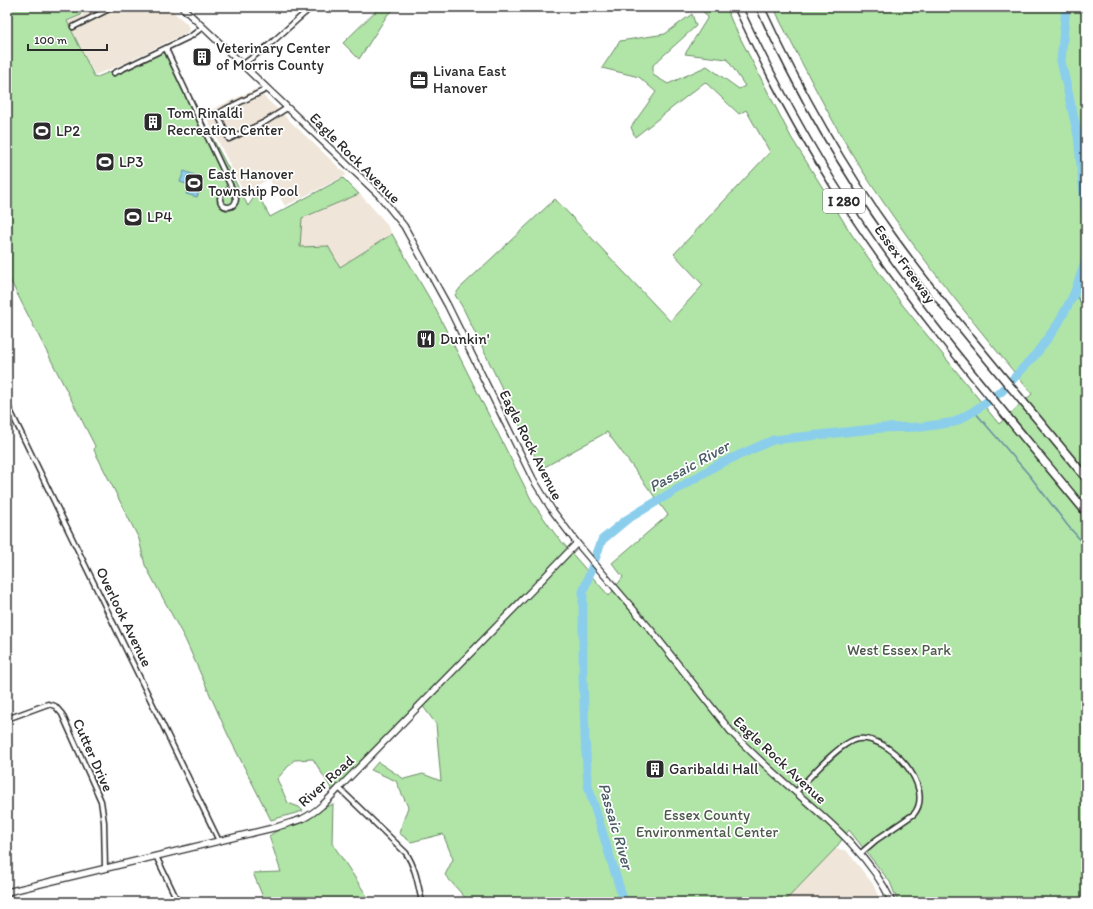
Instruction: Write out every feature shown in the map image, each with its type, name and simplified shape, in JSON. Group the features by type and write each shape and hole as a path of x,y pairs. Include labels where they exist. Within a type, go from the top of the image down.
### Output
{"highway":[{"name":"Essex Freeway","path":"738,7 778,90 819,162 847,205 902,283 976,379 1086,512"},
{"name":"Essex Freeway","path":"760,7 805,96 858,186 892,236 916,270 1086,478"}],"main road":[{"name":"Eagle Rock Avenue","path":"182,7 380,195 404,226 448,306 533,479 552,510 572,537 651,630 732,733 829,821 861,853 878,876 892,902"},
{"name":"River Road","path":"7,892 277,827 300,819 317,810 520,603 577,542"}],"street":[{"path":"73,27 113,7"},
{"path":"299,7 305,13"},
{"path":"242,65 269,45 305,13 314,7"},
{"path":"114,74 191,36 202,27"},
{"path":"166,48 235,195"},
{"path":"267,89 221,112 219,117 229,139 265,122 287,108"},
{"name":"Overlook Avenue","path":"7,404 219,841"},
{"name":"Cutter Drive","path":"7,719 48,704 55,706 62,714 101,801 104,817 106,868"},
{"path":"796,792 837,752 852,740 865,739 876,742 899,756 916,780 919,794 918,809 914,814 876,840 861,853"},
{"path":"340,788 410,859 416,872 422,902"},
{"path":"156,856 178,902"},
{"path":"7,896 10,902"}],"shaded area":[{"path":"79,7 168,7 187,24 189,28 188,32 123,64 95,75 68,22 83,15"},
{"path":"256,89 347,175 285,206 269,179 244,193 204,113"},
{"path":"360,194 386,223 392,234 339,267 299,247 302,218"},
{"path":"835,849 846,850 873,884 881,902 784,902"}],"green space":[{"path":"7,7 77,7 81,15 67,21 95,78 166,49 248,206 257,193 270,217 343,178 359,194 302,218 300,247 328,246 340,267 392,234 434,306 533,503 555,534 609,596 623,577 612,563 668,515 607,432 541,469 463,308 455,295 460,288 555,199 670,321 703,285 674,254 770,152 746,110 739,114 705,82 635,137 631,127 656,92 639,77 602,68 620,41 665,34 692,14 696,26 653,65 653,75 668,84 707,66 739,89 745,86 727,59 685,54 708,17 699,7 726,7 732,22 791,137 852,235 901,303 999,424 1032,394 932,269 893,217 875,190 825,107 774,7 1086,7 1086,902 898,902 890,882 849,830 835,849 784,902 469,902 445,875 453,859 443,834 411,842 399,833 408,807 396,781 371,770 378,762 404,779 423,774 441,781 436,724 422,705 335,795 313,759 294,760 277,779 288,803 299,807 303,811 271,820 228,735 185,639 145,565 139,539 94,450 95,446 7,274"},
{"path":"380,7 398,7 388,14 359,59 343,43"},
{"path":"333,804 332,843 371,902 265,902 253,873 281,872 269,836 278,830 277,827 310,815"}],"water":[{"path":"184,171 203,178 197,197 186,194 189,185 180,182"}],"waterway":[{"name":"Passaic River","path":"1066,7 1061,61 1078,136 1086,214"},
{"name":"Passaic River","path":"624,902 588,786 585,737 583,592 602,540 626,520 717,465 773,440 882,428 922,427 955,422 974,411 1002,391 1036,354 1058,324 1074,294 1086,260"},
{"path":"1074,294 1086,307"},
{"path":"974,411 1030,476 1068,526 1086,546"}],"place":[{"name":"Veterinary Center of Morris County","path":"202,57"},
{"name":"Livana East Hanover","path":"419,80"},
{"name":"Tom Rinaldi Recreation Center","path":"153,122"},
{"name":"LP2","path":"42,131"},
{"name":"LP3","path":"105,162"},
{"name":"East Hanover Township Pool","path":"194,183"},
{"name":"LP4","path":"133,217"},
{"name":"Dunkin'","path":"426,339"},
{"name":"Garibaldi Hall","path":"655,769"}],"park label":[{"name":"West Essex Park","path":"899,650"},
{"name":"Essex County Environmental Center","path":"707,824"}]}
